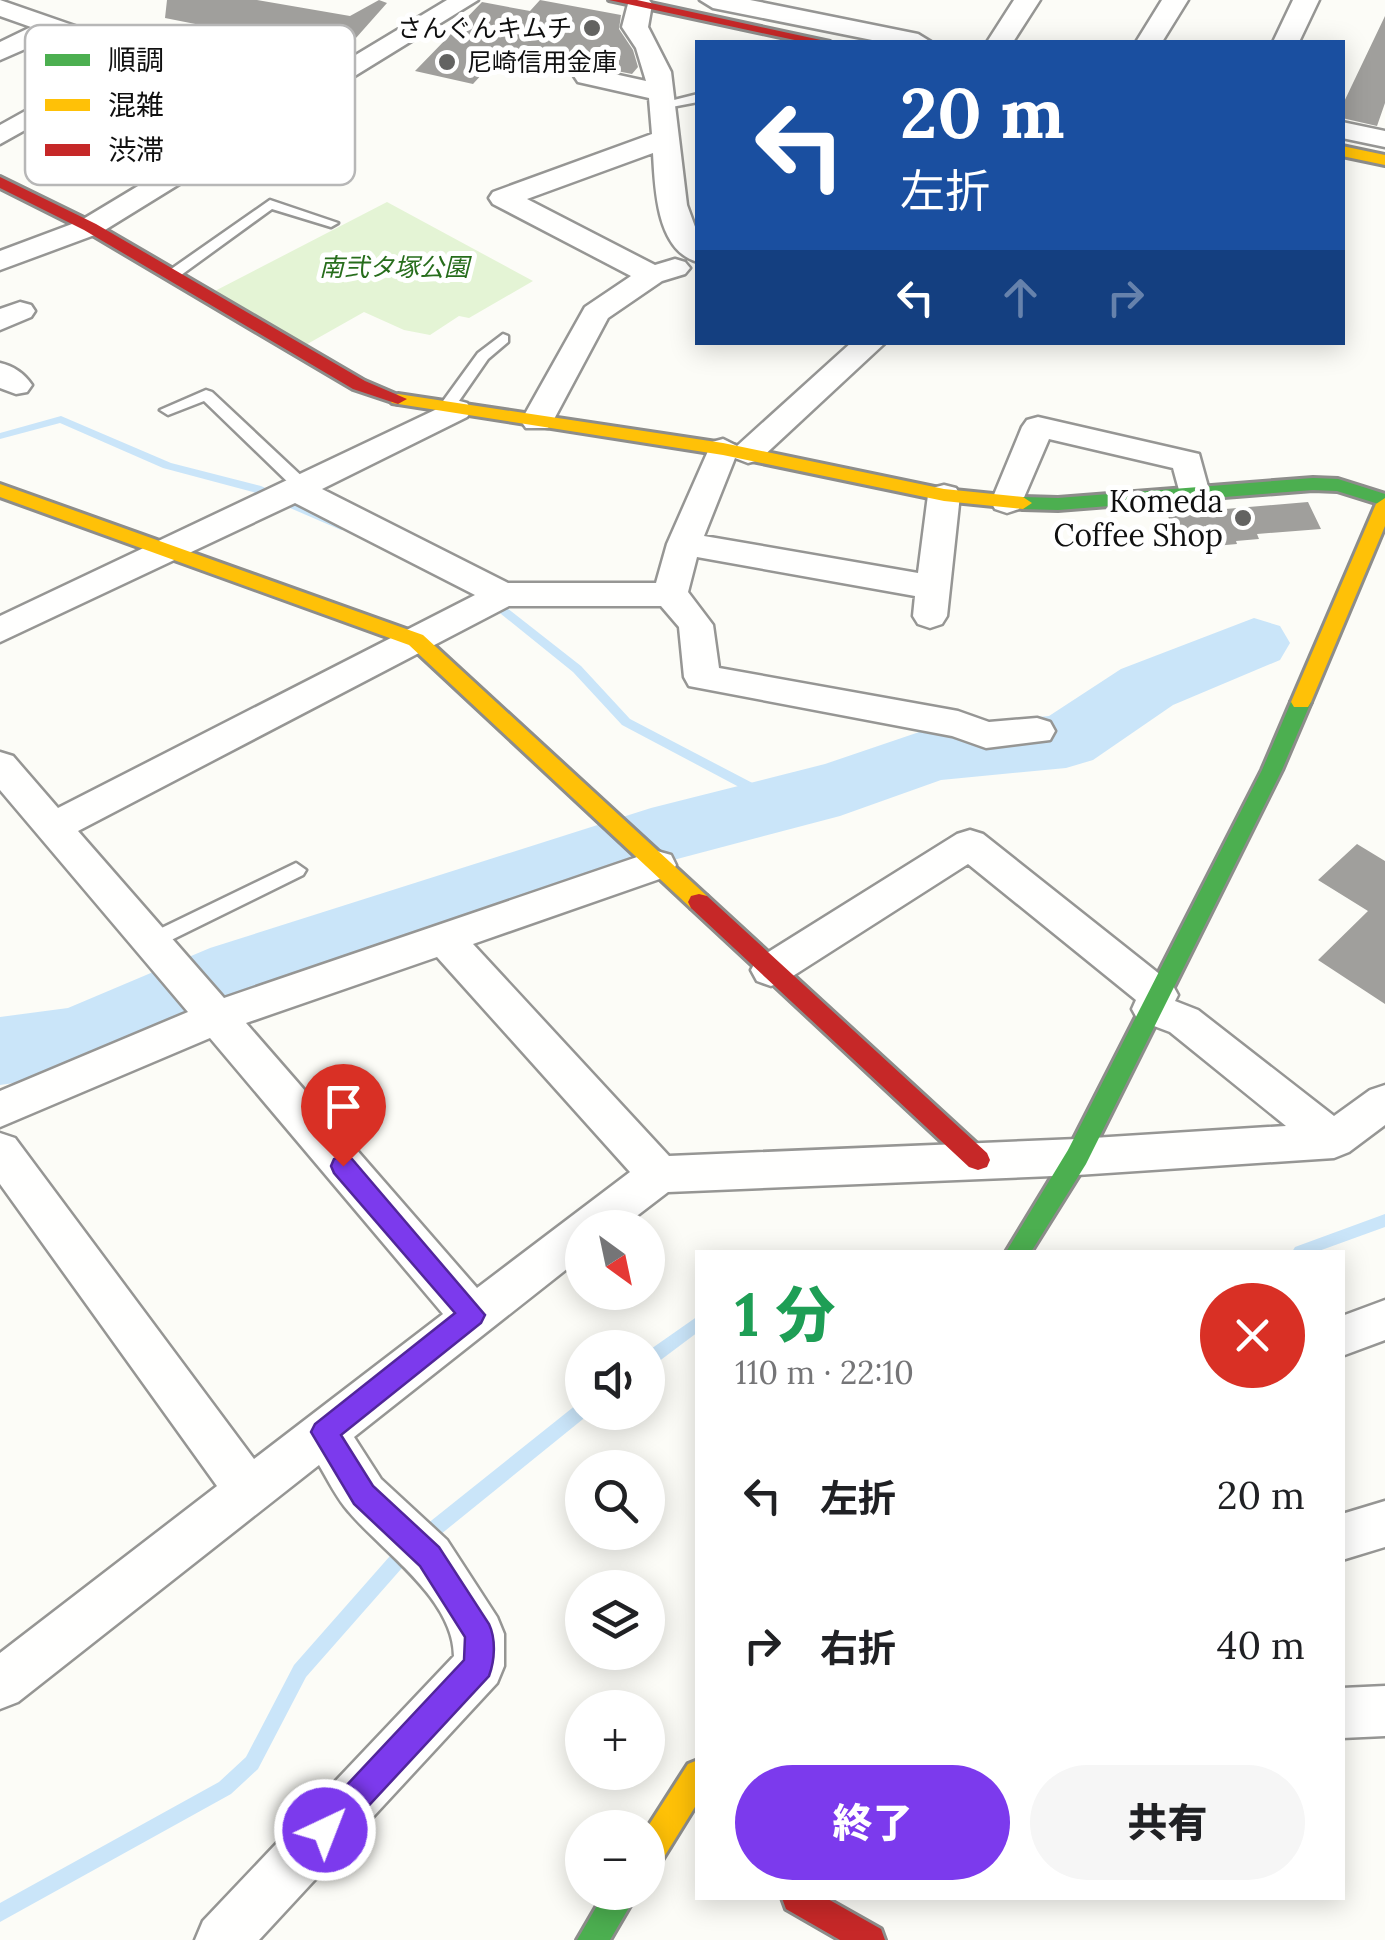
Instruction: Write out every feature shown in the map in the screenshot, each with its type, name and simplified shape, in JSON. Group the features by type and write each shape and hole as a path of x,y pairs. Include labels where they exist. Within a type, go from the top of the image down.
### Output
{"street":[{"path":"355,67 465,0"},
{"path":"713,0 908,40"},
{"path":"1001,40 1027,0"},
{"path":"1151,40 1174,0"},
{"path":"1287,40 1306,0"},
{"path":"695,253 680,231 687,209 665,139 659,76 647,40 635,28 627,2 813,40"},
{"path":"0,7 51,25"},
{"path":"0,52 25,40"},
{"path":"587,76 660,98"},
{"path":"0,136 25,122"},
{"path":"1345,131 1385,138"},
{"path":"652,275 502,198 665,139"},
{"path":"1345,152 1385,160"},
{"path":"0,182 90,227 369,390 451,409 736,451 944,494 1007,502 1058,504 1313,484 1338,485 1385,502 1272,770 1077,1158 1019,1250"},
{"path":"0,261 90,227 159,185"},
{"path":"537,422 596,313 652,275 695,258"},
{"path":"670,594 684,544 736,451 867,345"},
{"path":"0,630 171,551 451,409"},
{"path":"1007,502 1038,427 1188,461 1194,494"},
{"path":"299,488 503,595"},
{"path":"0,490 416,640 978,1160"},
{"path":"684,544 930,601 944,494"},
{"path":"52,827 503,595 670,594"},
{"path":"670,594 696,625 702,677 958,724 986,734 1037,731"},
{"path":"0,765 472,1315"},
{"path":"770,970 970,844 1155,1002 1334,1140"},
{"path":"0,1110 199,1000 444,939 641,850"},
{"path":"444,939 660,1174"},
{"path":"612,1210 660,1174 1077,1158 1334,1140 1385,1102"},
{"path":"0,1152 249,1490"},
{"path":"0,1684 565,1245"},
{"path":"1345,1335 1385,1320"},
{"path":"222,1940 479,1666 479,1634 430,1556 364,1495 325,1432"},
{"path":"1345,1536 1385,1524"},
{"path":"1345,1713 1385,1711"},
{"path":"665,1837 675,1827 695,1781"},
{"path":"800,1900 870,1940"},
{"path":"592,1940 611,1910"}],"lane":[{"path":"660,98 695,98"},
{"path":"172,275 270,204 332,223"},
{"path":"451,409 483,356 503,339"},
{"path":"168,410 206,395 299,488"},
{"path":"150,942 296,870"}],"green space":[{"name":"南弐タ塚公園","path":"387,202 533,281 469,318 459,316 430,335 404,330 364,312 302,347 211,293"}],"building":[{"path":"167,0 257,0 350,16 379,0 387,3 355,39 355,25 200,25 165,18"},
{"path":"540,0 621,15 619,29 633,50 638,67 632,74 505,49 473,84 415,71 482,2 530,11"},
{"path":"1385,16 1385,103 1377,126 1345,119 1345,100"},
{"name":"Komeda Coffee Shop","path":"1308,502 1321,529 1257,534 1259,539 1236,541 1237,544 1182,549 1167,514"},
{"path":"1357,844 1385,861 1385,1004 1318,960 1368,911 1318,880"}],"waterway":[{"path":"0,436 61,419 167,466 257,489 345,527"},
{"path":"489,598 577,669 626,722 780,803"},
{"path":"0,1051 77,1040 239,971 651,837 840,788 934,754 1066,741 1147,687 1254,643"},
{"path":"1305,1250 1385,1220"},
{"path":"665,1347 695,1325"},
{"path":"0,1913 225,1788 252,1763 300,1671 403,1554 565,1424"}],"traffic: fast":[{"path":"1023,503 1058,504 1313,484 1338,485 1385,500"},
{"path":"1019,1250 1077,1157 1272,770 1301,702"},
{"path":"592,1940 611,1910"}],"traffic: slow":[{"path":"1345,152 1385,160"},
{"path":"398,399 723,449 944,495 1023,503"},
{"path":"0,490 416,640 699,902"},
{"path":"1301,702 1385,504"},
{"path":"665,1827 695,1779"}],"traffic: jam":[{"path":"616,0 813,40"},
{"path":"0,182 90,227 359,385 398,399"},
{"path":"699,902 978,1160"},
{"path":"800,1900 870,1940"}],"place":[{"name":"さんぐんキムチ","path":"592,28"},
{"name":"尼崎信用金庫","path":"447,62"},
{"name":"Komeda Coffee Shop","path":"1243,518"}],"route":[{"path":"325,1830 479,1666 479,1634 430,1556 364,1495 325,1432 472,1315 343,1166"}]}
